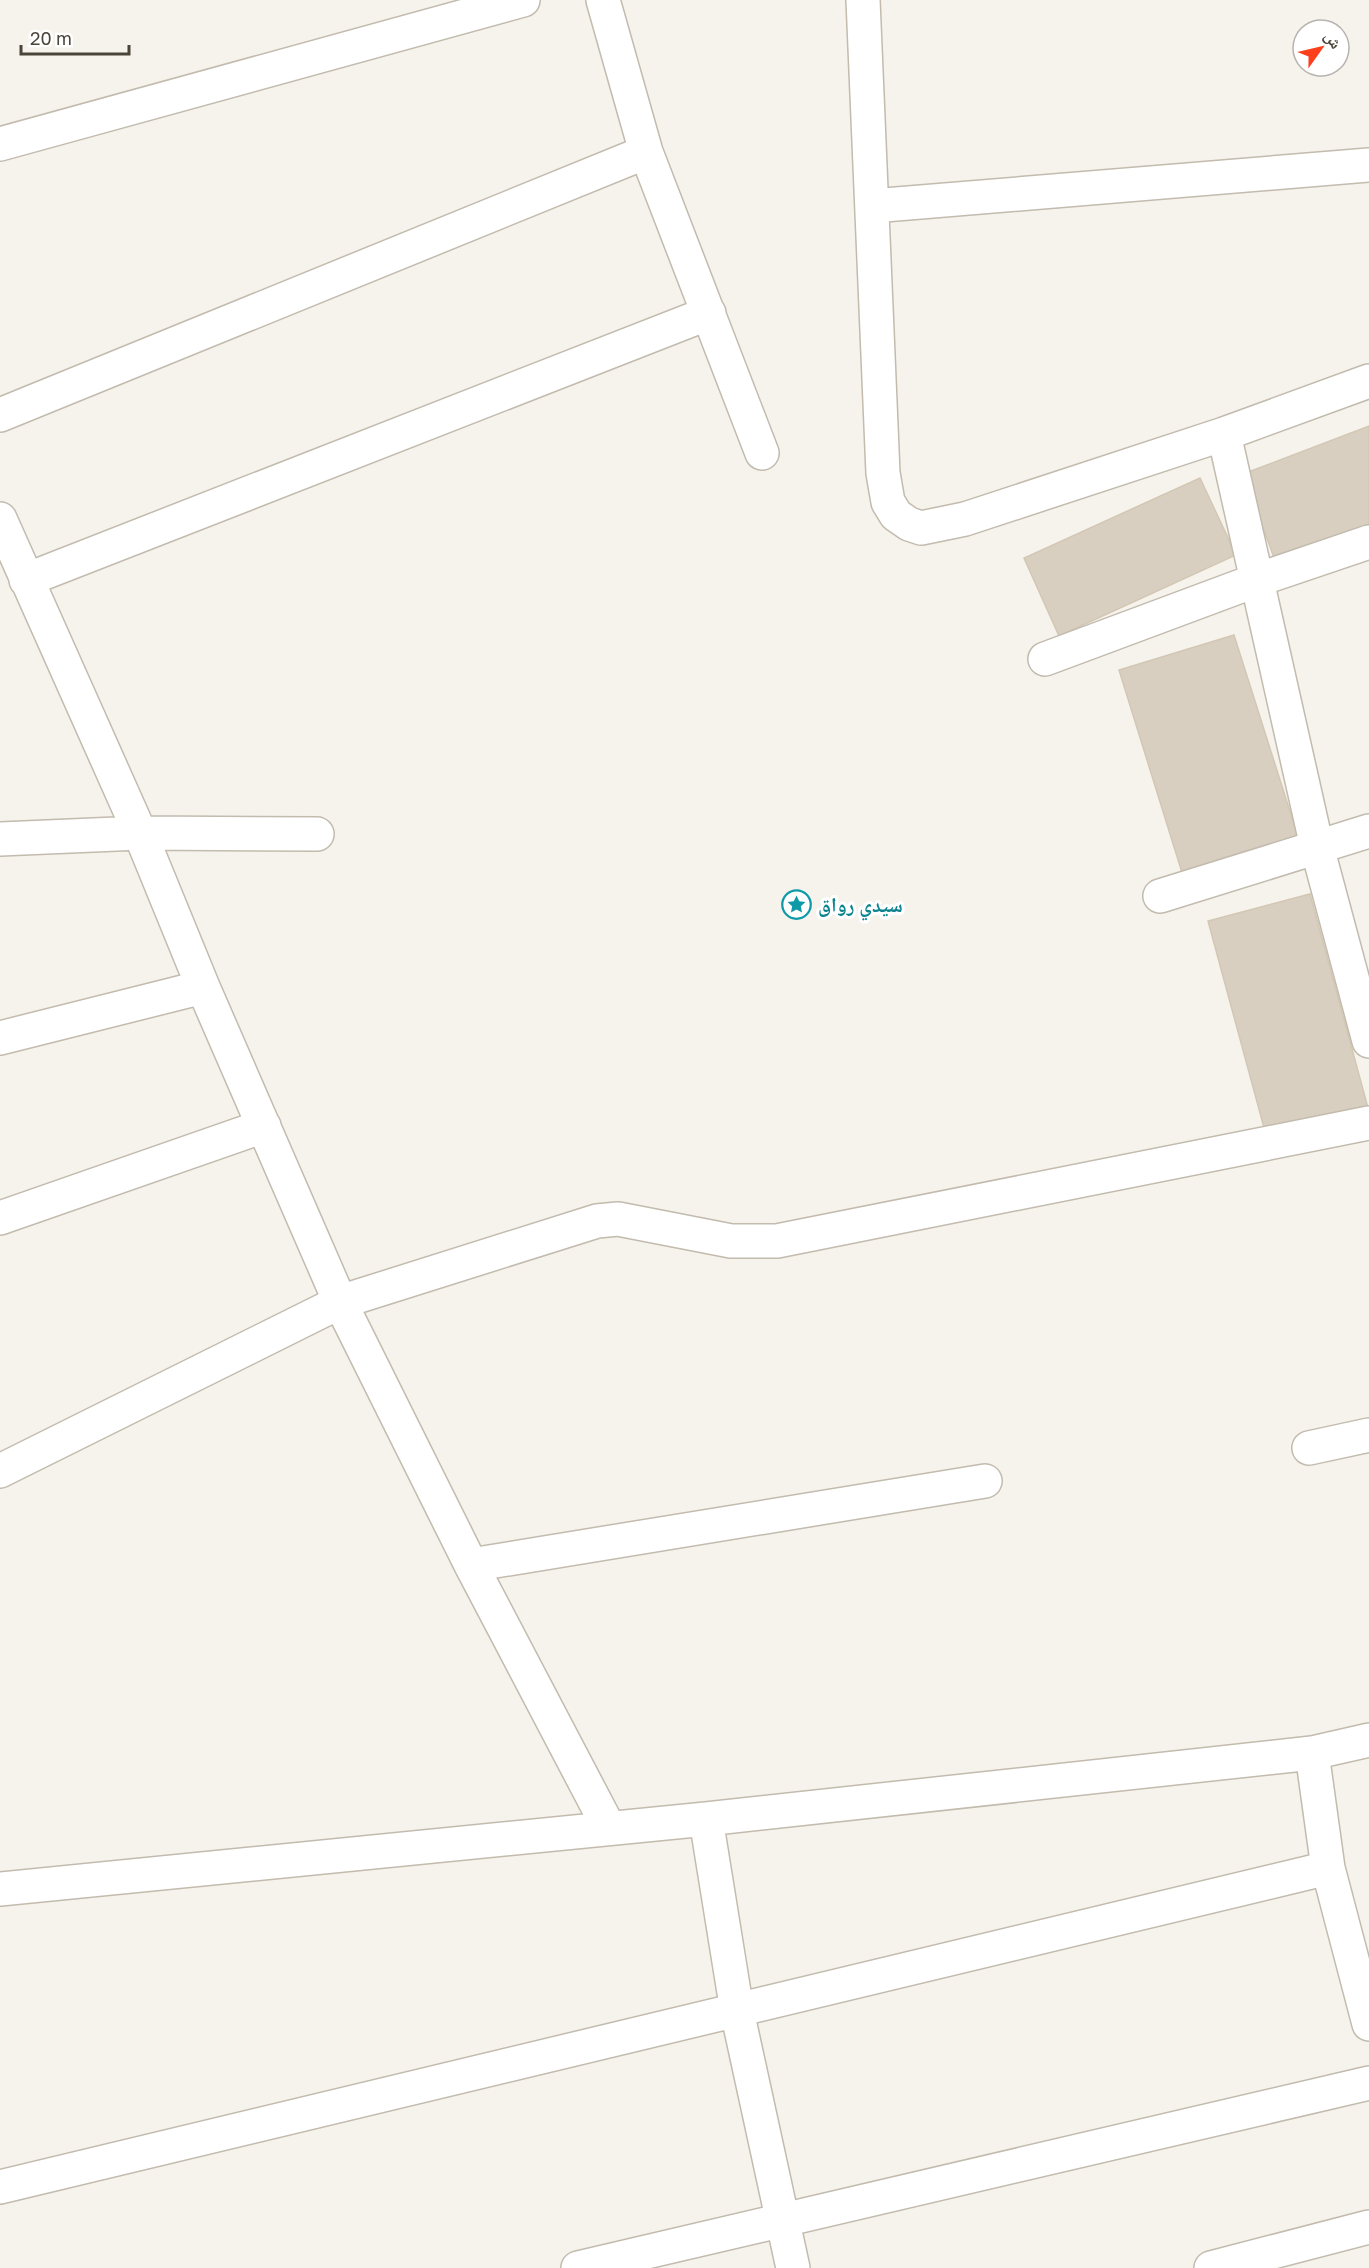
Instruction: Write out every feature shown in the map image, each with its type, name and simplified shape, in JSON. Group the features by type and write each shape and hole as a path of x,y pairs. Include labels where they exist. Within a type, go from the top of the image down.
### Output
{"street":[{"path":"0,144 523,0"},
{"path":"603,0 646,152 762,453"},
{"path":"863,0 883,473 888,502 896,515 909,524 921,528 965,519 1224,434 1369,381"},
{"path":"0,415 646,152"},
{"path":"872,206 1369,165"},
{"path":"26,580 709,313"},
{"path":"1224,434 1317,847 1369,1041"},
{"path":"0,519 140,833 203,987 340,1302 471,1565 609,1828"},
{"path":"1045,659 1257,580 1369,542"},
{"path":"1160,896 1369,831"},
{"path":"0,839 140,833 317,834"},
{"path":"0,1038 203,987"},
{"path":"0,1471 340,1302 597,1221 618,1219 731,1241 777,1241 1369,1123"},
{"path":"0,1218 264,1126"},
{"path":"1309,1448 1369,1435"},
{"path":"471,1565 985,1481"},
{"path":"0,1888 706,1819 1312,1753 1369,1740"},
{"path":"1312,1753 1328,1868 1357,1933 1369,2024"},
{"path":"706,1819 737,2012 793,2268"},
{"path":"0,2187 737,2012 1328,1868"},
{"path":"578,2268 1369,2083"},
{"path":"1211,2268 1369,2227"}],"building":[{"path":"1369,426 1369,537 1279,571 1243,474"},
{"path":"1200,478 1236,555 1059,636 1024,558"},
{"path":"1234,635 1300,843 1184,879 1119,670"},
{"path":"1310,894 1368,1108 1266,1135 1208,921"}],"place":[{"name":"سيدي رواق","path":"797,905"}]}
